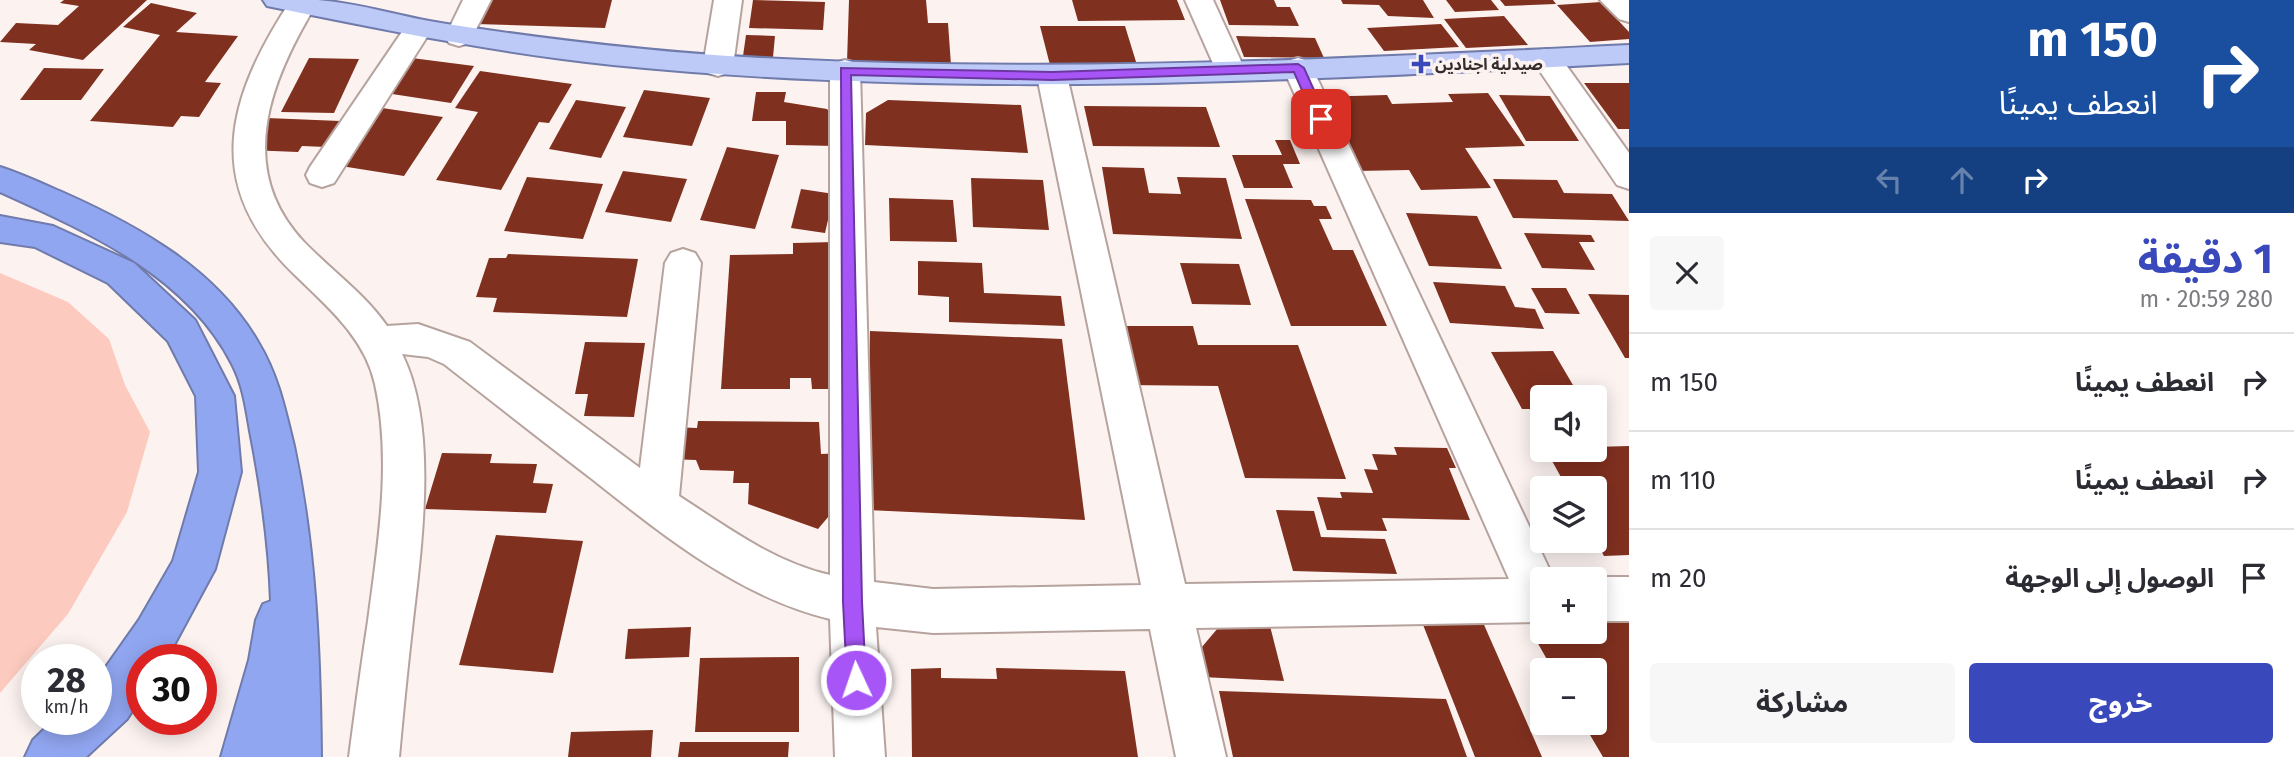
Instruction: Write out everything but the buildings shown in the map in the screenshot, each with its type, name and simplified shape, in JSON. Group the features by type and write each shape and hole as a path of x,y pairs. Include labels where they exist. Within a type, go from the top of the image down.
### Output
{"highway":[{"path":"0,179 88,217 162,262 212,306 237,338 259,383 285,499 296,639 296,757"},
{"path":"0,229 41,235 121,273 182,331 215,396 220,472 193,569 155,636 112,699"},
{"path":"246,757 272,660 290,562"},
{"path":"50,757 74,735"}],"main road":[{"path":"294,2 459,37 616,57 718,66 845,71 1052,76 1629,54"}],"street":[{"path":"459,37 477,0"},
{"path":"718,66 728,0"},
{"path":"1199,0 1230,70"},
{"path":"1614,0 1629,12"},
{"path":"294,2 254,98 247,146 249,171 259,201 275,230 359,316 378,346 393,378 400,410 405,481 374,757"},
{"path":"322,175 418,29"},
{"path":"1546,58 1629,177"},
{"path":"1298,68 1530,574"},
{"path":"845,71 852,602 860,757"},
{"path":"1052,76 1200,757"},
{"path":"657,505 683,263"},
{"path":"378,346 386,341 418,339 457,353 657,505 752,568 805,591 852,602 933,611 1530,600"},
{"path":"1607,599 1629,599"}],"shaded area":[{"path":"0,273 68,302 109,339 125,385 150,432 127,512 68,614 42,644 21,644 21,669 0,693"}],"place":[{"name":"صيدلية اجنادين","path":"1421,64"}],"route":[{"path":"856,680 852,602 845,71 1052,76 1298,68 1321,119"}]}
